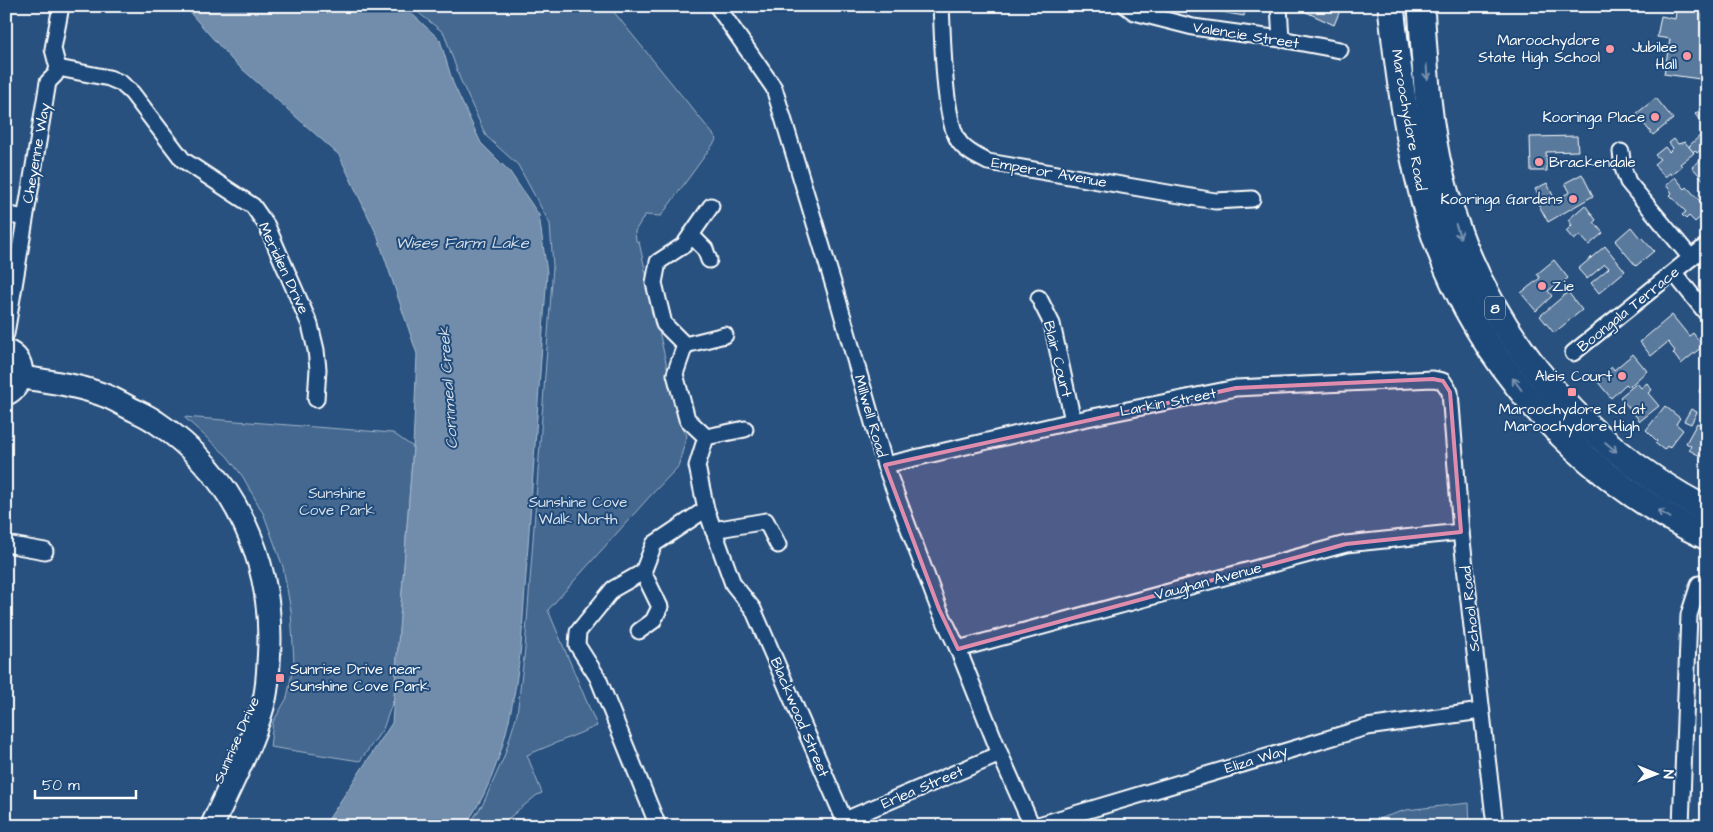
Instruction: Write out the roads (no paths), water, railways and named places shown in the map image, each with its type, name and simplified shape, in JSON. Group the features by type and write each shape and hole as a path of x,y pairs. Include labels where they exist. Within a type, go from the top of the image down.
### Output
{"main road":[{"name":"Maroochydore Road","path":"1391,6 1401,88 1411,147 1421,190 1442,256 1458,291 1478,327 1524,394 1579,452 1632,494 1661,513 1707,537"},
{"name":"Maroochydore Road","path":"1422,6 1430,110 1440,171 1462,242 1492,305 1514,340 1539,373 1589,428 1620,455 1650,477 1707,510"}],"street":[{"path":"58,68 53,49 60,6"},
{"name":"Millwell Road","path":"718,6 774,88 836,293 885,465 939,609 958,649 1000,754 1034,826"},
{"name":"Emperor Avenue","path":"941,6 952,127 960,142 970,152 988,162 1206,200 1252,199"},
{"name":"Valencie Street","path":"1126,6 1134,12 1193,27 1281,39 1340,50"},
{"path":"1279,6 1281,39"},
{"name":"Cheyenne Way","path":"6,334 48,82 55,75 58,68"},
{"name":"Meridien Drive","path":"58,68 109,78 121,83 132,93 183,160 253,206 267,226 310,325 318,369 316,400"},
{"path":"1621,152 1623,168 1628,182 1691,258"},
{"path":"685,345 664,324 654,283 658,262 684,246 711,206"},
{"path":"6,214 24,218"},
{"path":"691,235 705,249 709,260"},
{"name":"Boongala Terrace","path":"1573,353 1707,245"},
{"path":"1674,273 1707,314"},
{"name":"Blair Court","path":"1039,298 1052,324 1073,421"},
{"path":"685,345 725,335"},
{"path":"685,345 675,374 687,419 706,437 745,429"},
{"path":"6,351 15,356 19,362 21,377 14,390 6,394"},
{"name":"Sunrise Drive","path":"21,377 74,386 106,396 156,422 186,445 209,468 223,485 239,511 258,556 266,590 270,620 269,653 265,697 248,745 212,826"},
{"name":"Larkin Street","path":"885,465 1073,421 1236,388 1434,379 1443,381 1450,392"},
{"name":"School Road","path":"1450,392 1461,532 1495,826"},
{"name":"Blackwood Street","path":"706,437 697,466 706,509 713,530 733,584 754,609 846,823"},
{"path":"658,826 598,678 578,645 578,632 613,589 643,572 654,544 706,509"},
{"path":"713,530 766,520 778,545"},
{"name":"Vaughan Avenue","path":"958,649 1346,544 1461,532"},
{"path":"6,544 44,551"},
{"path":"639,631 653,621 660,607 643,572"},
{"path":"1681,826 1689,615 1699,584"},
{"name":"Sunrise Drive","path":"198,826 258,690 266,670 269,653"},
{"name":"Eliza Way","path":"1034,826 1367,726 1481,711"},
{"path":"215,789 229,769 239,749 248,745"},
{"name":"Erlea Street","path":"846,823 1000,754"}],"water":[{"name":"Wises Farm Lake","path":"184,6 392,6 410,12 440,40 453,83 481,143 510,172 539,215 547,273 521,646 516,685 504,742 483,796 465,826 324,826 392,723 413,447 417,354 377,235 339,155 232,60"}],"place":[{"name":"Maroochydore State High School","path":"1610,49"},
{"name":"Jubilee Hall","path":"1687,56"},
{"name":"Kooringa Place","path":"1655,117"},
{"name":"Brackendale","path":"1539,162"},
{"name":"Kooringa Gardens","path":"1573,199"},
{"name":"Zie","path":"1542,286"},
{"name":"Aleis Court","path":"1622,376"},
{"name":"Maroochydore Rd at Maroochydore High","path":"1572,392"},
{"name":"Sunrise Drive near Sunshine Cove Park","path":"280,678"}],"water label":[{"name":"Cornmeal Creek","path":"447,388"}],"park label":[{"name":"Sunshine Cove Park","path":"337,502"},
{"name":"Sunshine Cove Walk North","path":"578,510"}]}
